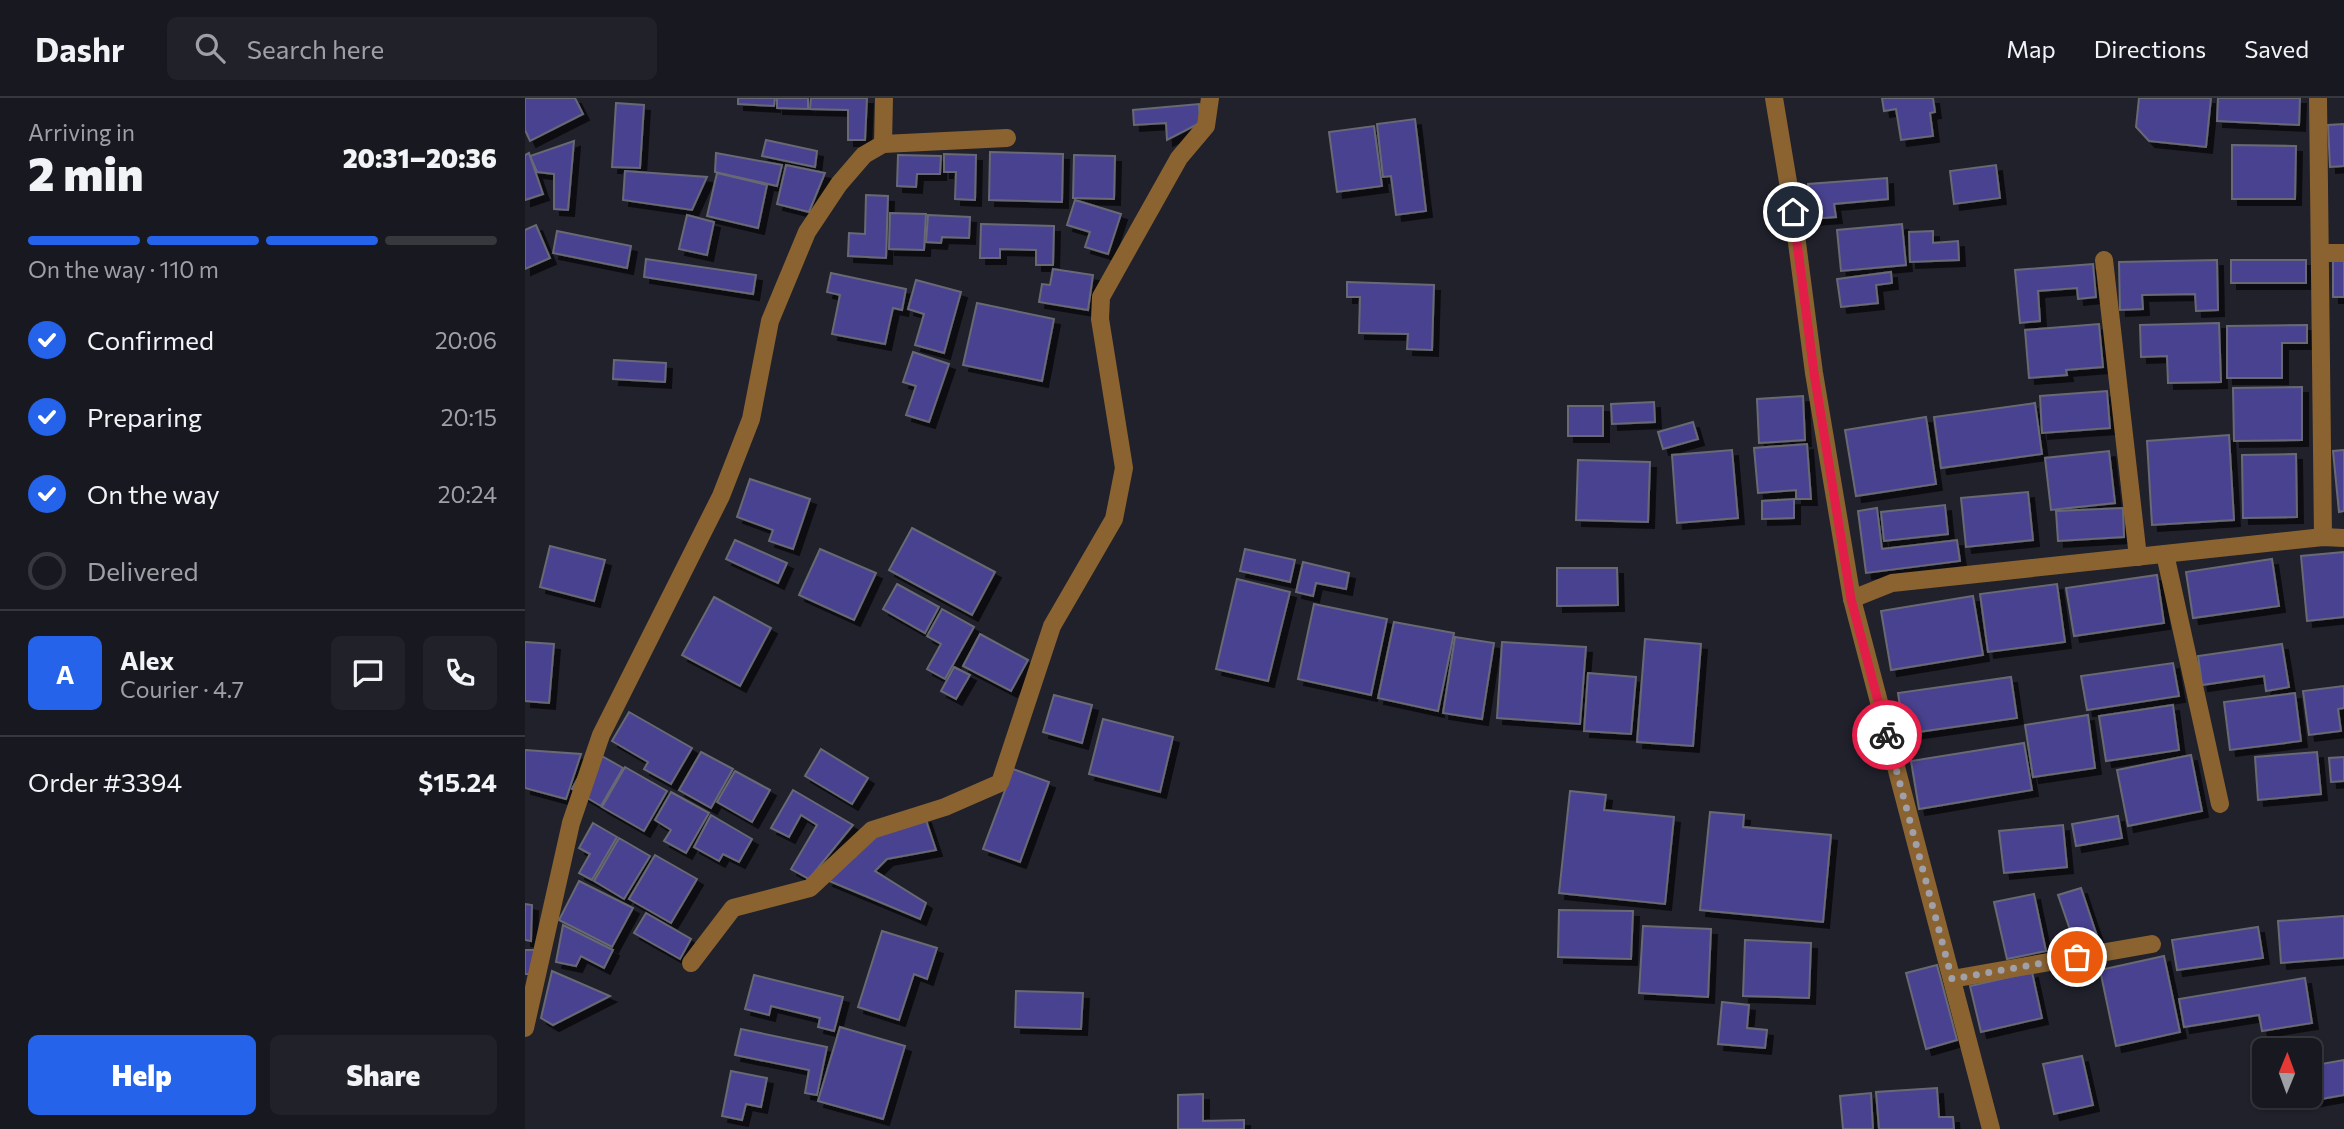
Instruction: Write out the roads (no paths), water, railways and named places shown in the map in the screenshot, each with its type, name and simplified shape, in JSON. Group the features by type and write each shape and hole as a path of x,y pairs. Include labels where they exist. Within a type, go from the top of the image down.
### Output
{"street":[{"path":"883,144 884,98"},
{"path":"691,963 733,908 810,888 872,830 946,807 1000,783 1052,626 1114,519 1124,468 1100,320 1101,298 1179,158 1206,126 1210,98"},
{"path":"1774,98 1793,212 1814,373 1851,599 1991,1129"},
{"path":"2318,98 2323,537"},
{"path":"525,1028 571,823 601,735 721,496 751,419 769,321 807,232 839,184 864,155 883,144 1007,138"},
{"path":"2320,253 2344,253"},
{"path":"2104,260 2138,557"},
{"path":"1851,599 1892,583 2323,537 2344,538"},
{"path":"2165,554 2220,804"},
{"path":"1952,979 2153,944"}]}
